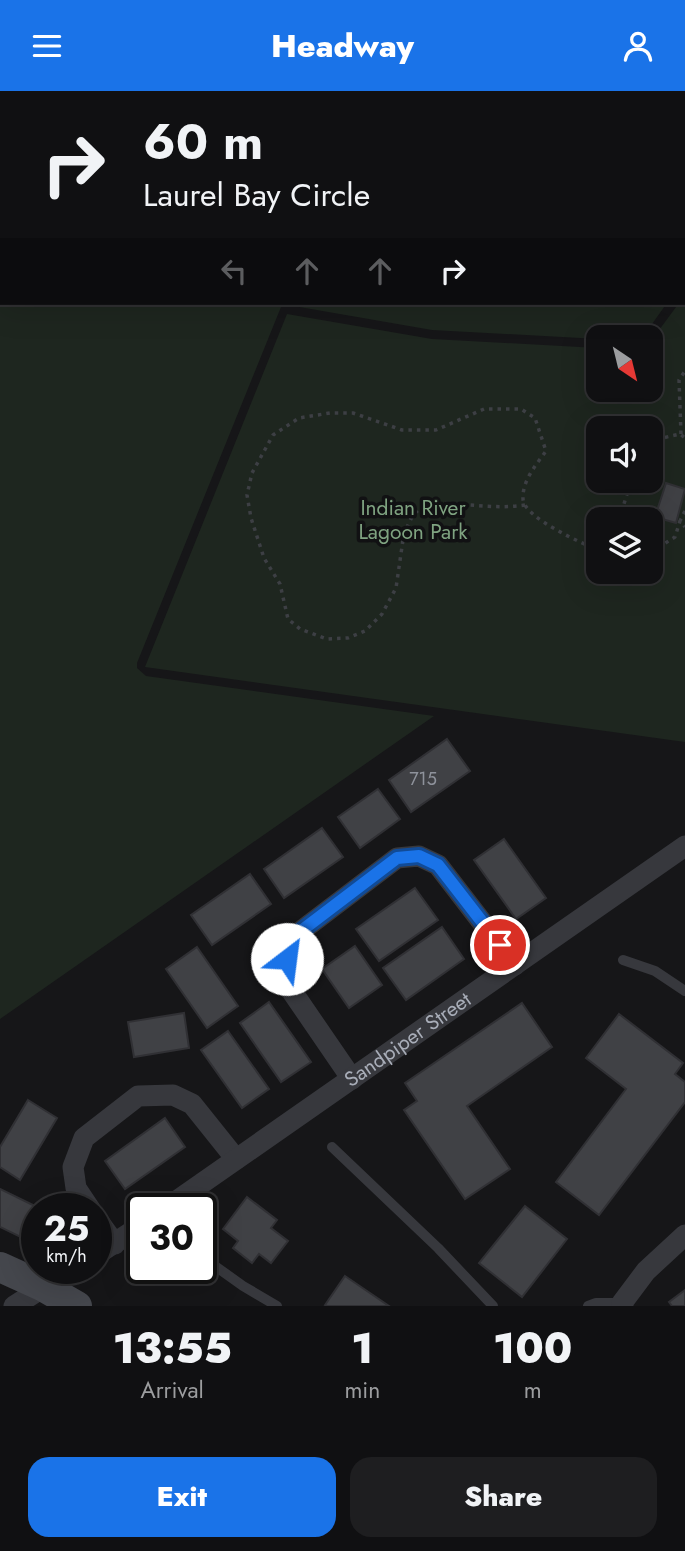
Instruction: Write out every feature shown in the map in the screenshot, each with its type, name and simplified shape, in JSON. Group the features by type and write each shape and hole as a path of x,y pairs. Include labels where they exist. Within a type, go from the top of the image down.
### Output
{"street":[{"name":"Sandpiper Street","path":"188,1193 685,846"},
{"path":"352,1079 290,990 287,959 301,931 397,858 419,856 438,865 515,965"},
{"path":"79,1193 73,1167 85,1138 138,1096 173,1095 192,1104 236,1159"},
{"path":"623,1305 646,1271 685,1235"},
{"path":"0,1267 77,1306"},
{"path":"14,1306 46,1284"}],"lane":[{"path":"623,960 655,971 685,991"},
{"path":"332,1147 438,1248 493,1306"},
{"path":"217,1267 277,1306"},
{"path":"588,1306 596,1303 623,1305"}],"path":[{"path":"681,434 679,380 685,371"},
{"path":"525,505 512,507 451,502 426,503 413,515 404,533 396,589 382,614 365,631 348,638 327,639 300,629 288,619 280,584 264,558 251,518 247,495 252,473 273,435 299,418 330,413 353,413 402,430 436,430 484,409 521,409 535,418 546,451 529,474 523,501 539,520 586,544"},
{"path":"663,438 680,434 685,438"},
{"path":"663,544 675,537 685,511"},
{"path":"680,521 685,527"}],"green space":[{"path":"0,305 288,305 281,307 137,668 146,676 434,716 0,1019"},
{"path":"288,305 666,305 651,325 586,325 586,338 432,330"},
{"name":"Indian River Lagoon Park","path":"678,305 685,305 685,742 145,667 287,314 432,339 586,347 586,403 663,403 663,325"}],"building":[{"path":"666,483 685,489 676,523 663,519 663,507 658,507"},
{"path":"447,739 470,771 411,812 389,780"},
{"path":"378,789 400,819 360,848 338,817"},
{"path":"322,828 343,857 284,898 264,869"},
{"path":"504,839 546,898 516,919 474,860"},
{"path":"250,874 271,904 212,945 191,915"},
{"path":"415,888 438,920 379,961 356,929"},
{"path":"442,927 464,959 406,1000 383,968"},
{"path":"355,946 382,985 349,1008 322,969"},
{"path":"197,947 238,1006 207,1028 166,969"},
{"path":"269,1002 311,1062 281,1082 240,1023"},
{"path":"522,1003 552,1047 467,1106 510,1169 465,1199 404,1110 417,1101 405,1083"},
{"path":"184,1013 189,1048 134,1057 128,1022"},
{"path":"619,1014 683,1063 675,1074 685,1082 685,1102 599,1215 556,1182 626,1089 586,1058"},
{"path":"228,1031 269,1089 242,1108 201,1050"},
{"path":"28,1100 57,1118 20,1180 0,1167 0,1147"},
{"path":"165,1118 185,1147 125,1189 105,1161"},
{"path":"0,1189 21,1199 21,1237 0,1227"},
{"path":"247,1197 277,1220 271,1228 288,1241 271,1263 259,1254 252,1263 233,1248 238,1241 223,1229"},
{"path":"525,1206 567,1239 522,1297 479,1263"},
{"path":"345,1276 389,1306 325,1305"},
{"path":"685,1290 685,1306 672,1306 669,1302"}],"route":[{"path":"287,959 301,931 397,858 419,856 438,865 500,945"}]}
